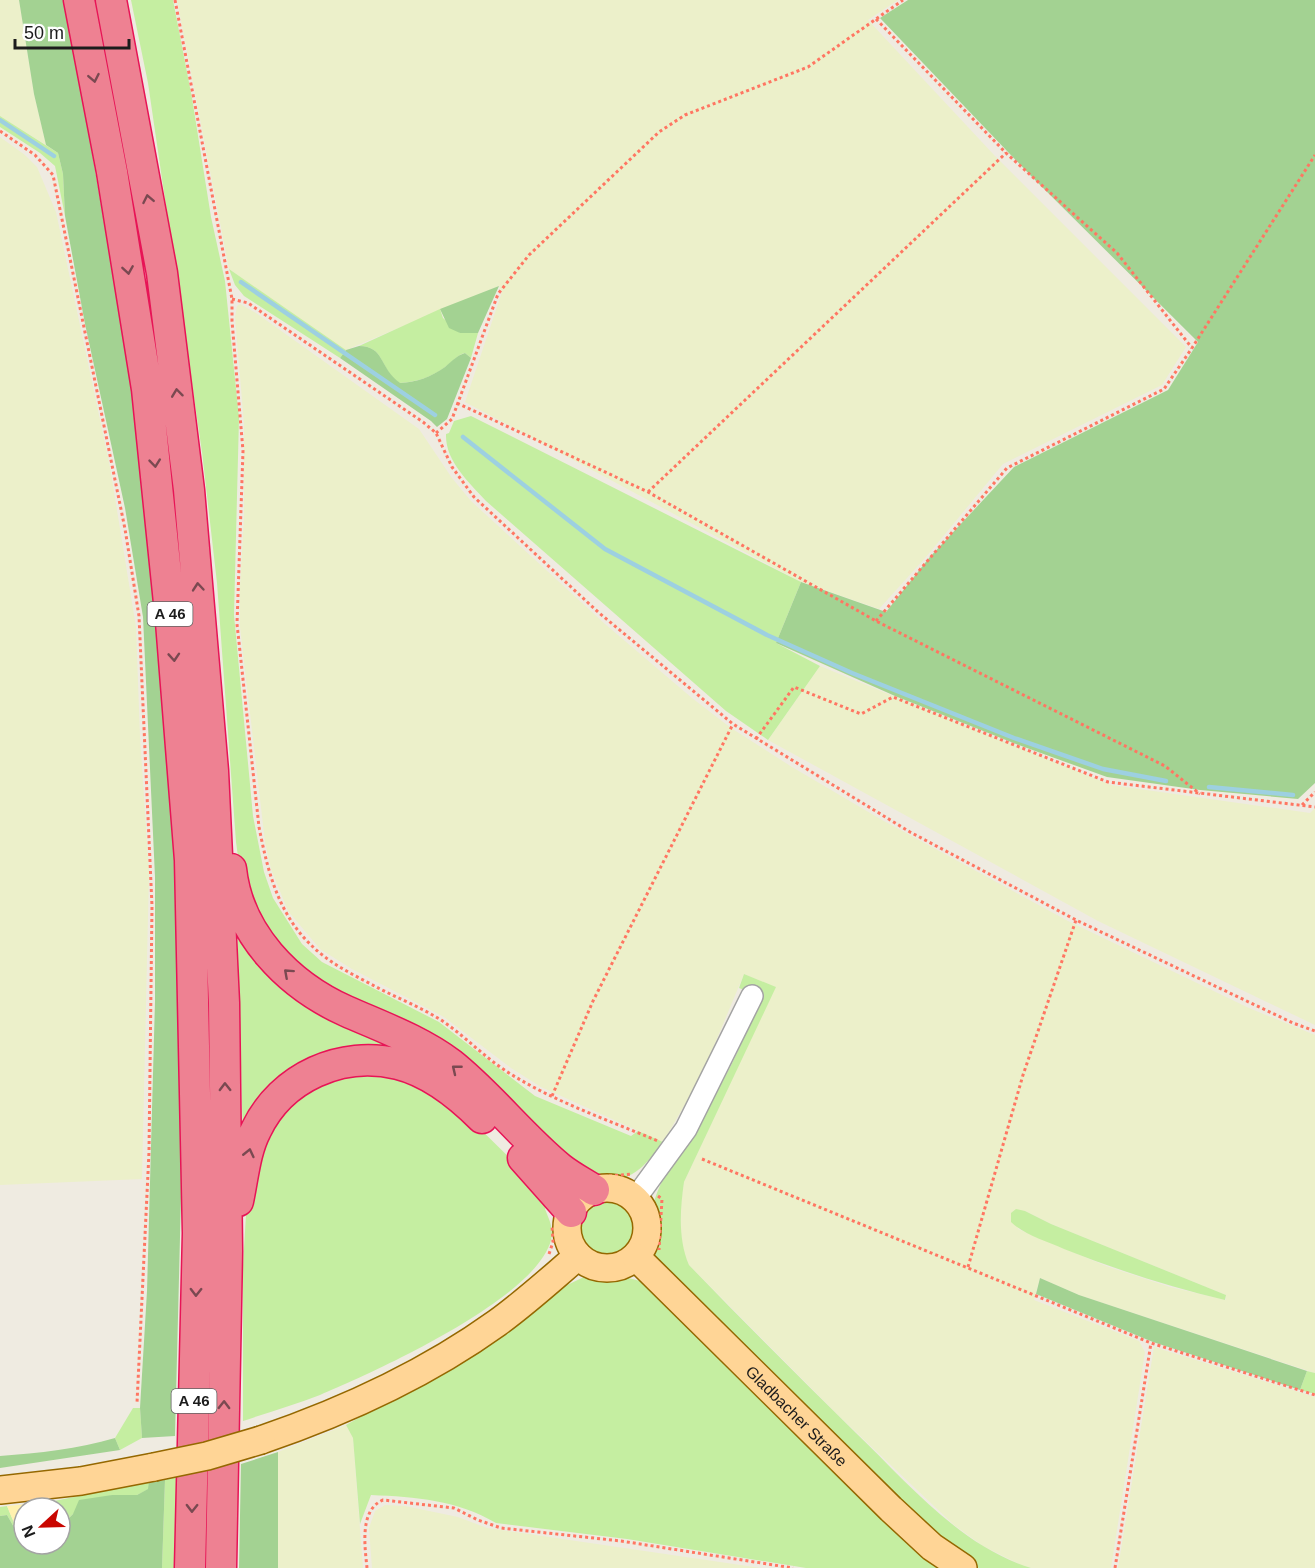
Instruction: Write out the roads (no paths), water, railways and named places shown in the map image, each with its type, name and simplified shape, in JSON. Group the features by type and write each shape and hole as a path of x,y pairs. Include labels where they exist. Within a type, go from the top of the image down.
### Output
{"highway":[{"name":"A 46","path":"78,0 112,172 147,389 171,622 190,860 198,1233 190,1568"},
{"name":"A 46","path":"111,0 162,273 189,490 213,771 224,1002 227,1251 221,1568"},
{"path":"213,771 237,901 247,924 273,959 324,1000 432,1050 474,1084 560,1168 594,1190"},
{"path":"227,1251 248,1152 255,1131 267,1110 294,1083 310,1074 333,1065 356,1061 377,1060 400,1065 438,1083 469,1105 530,1165 562,1221"}],"main road":[{"path":"616,1189 635,1199 643,1209 647,1228 644,1246 636,1257 618,1268 607,1269 586,1263 578,1256 567,1235 567,1223 562,1221 576,1202 594,1190 616,1189"},
{"path":"0,1490 81,1481 207,1456 261,1440 342,1410 463,1346 535,1294 578,1256"},
{"name":"Gladbacher Straße","path":"636,1257 891,1509 932,1547 963,1568"}],"street":[{"path":"635,1199 686,1129 752,996"}],"waterway":[{"path":"0,120 54,156"},
{"path":"241,282 435,415"},
{"path":"463,437 605,549 767,635 852,673 1014,738 1103,769 1166,781"},
{"path":"1209,787 1293,795"}]}
